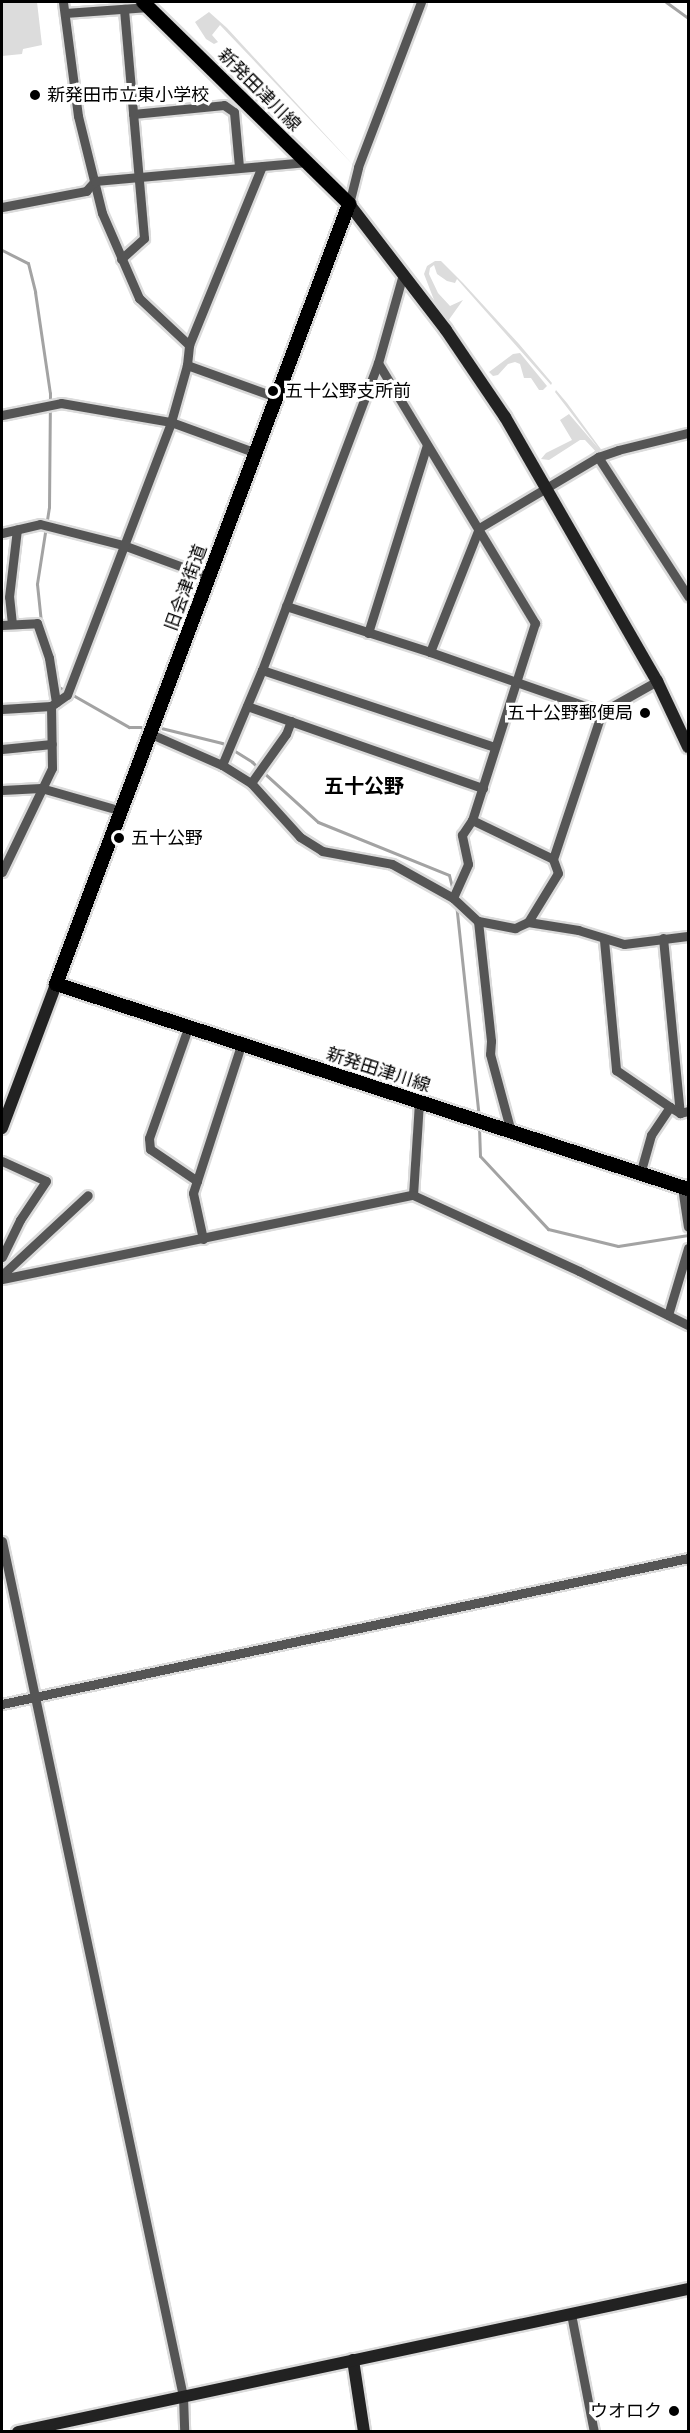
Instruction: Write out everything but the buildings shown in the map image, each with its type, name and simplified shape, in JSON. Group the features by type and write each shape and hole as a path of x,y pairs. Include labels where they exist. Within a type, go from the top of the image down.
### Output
{"main road":[{"name":"新発田津川線","path":"146,4 349,204"},
{"name":"旧会津街道","path":"56,984 349,204"},
{"name":"新発田津川線","path":"56,984 685,1188"}],"street":[{"path":"63,2 78,116 102,213 138,297 189,345"},
{"path":"421,2 358,167 349,204 403,274 505,417 657,681 688,747"},
{"path":"64,13 124,9 146,4"},
{"path":"121,259 144,238 124,9"},
{"path":"133,114 247,104"},
{"path":"224,105 234,112 239,166"},
{"path":"2,207 86,191 95,181 138,175 307,162"},
{"path":"2,709 54,704 67,695 171,422 188,366 189,345 262,166"},
{"path":"222,765 262,670 378,363 403,274"},
{"path":"378,363 535,623 472,820 462,835 468,864 453,898"},
{"path":"188,366 276,397"},
{"path":"2,415 61,403 171,422 256,453"},
{"path":"430,652 478,528 598,457 688,433"},
{"path":"368,633 427,445"},
{"path":"598,457 641,519 688,596"},
{"path":"2,533 40,524 123,545 210,577"},
{"path":"12,624 9,597 17,529"},
{"path":"286,606 430,652 602,712"},
{"path":"2,625 36,623 49,658 54,704 52,768 2,872"},
{"path":"262,670 495,747"},
{"path":"151,734 222,765 251,783 300,837 321,851 392,864 453,898 478,921 515,928 528,922 558,873 553,859 602,712 657,681"},
{"path":"247,706 483,788"},
{"path":"251,783 286,734 291,721"},
{"path":"2,749 52,744"},
{"path":"2,790 41,788 122,811"},
{"path":"472,820 553,859"},
{"path":"478,921 491,1041 490,1054 511,1132"},
{"path":"528,922 578,930 604,940 624,944 688,936"},
{"path":"604,940 616,1070 670,1107 684,1112 663,938"},
{"path":"2,1128 6,1101 56,984"},
{"path":"188,1028 149,1138 150,1149 196,1181"},
{"path":"202,1239 193,1193 241,1045"},
{"path":"413,1195 419,1102"},
{"path":"640,1174 651,1135 670,1107"},
{"path":"2,1161 45,1181 20,1220 2,1257"},
{"path":"685,1188 688,1227"},
{"path":"2,1277 88,1195"},
{"path":"2,1277 202,1239 413,1195 579,1271 688,1325"},
{"path":"668,1315 688,1248"},
{"path":"2,1541 183,2396 184,2432"},
{"path":"2,1704 688,1558"},
{"path":"18,2432 688,2289"},
{"path":"571,2314 594,2432"},
{"path":"352,2360 364,2432"}],"shaded area":[{"path":"2,2 37,2 42,45 23,49 22,54 2,56"},
{"path":"209,12 227,28 356,168 220,25 212,35 218,42 214,44 206,39 195,22"},
{"path":"435,261 441,261 463,283 519,344 552,383 551,385 457,279 455,283 447,281 437,274 434,265 430,268 429,274 438,293 450,306 463,300 448,321 439,313 424,274 427,266"},
{"path":"520,353 547,386 543,390 539,390 531,378 524,378 520,364 515,362 508,364 498,375 493,376 489,372 513,354"},
{"path":"556,390 603,452 598,454 585,440 580,440 549,460 541,459 546,453 572,440 560,420 569,414 599,449 555,392"}],"waterway":[{"path":"666,2 688,18"},
{"path":"2,250 28,263 35,292 50,393 49,507 37,584 41,622"},
{"path":"57,686 129,727 147,727"},
{"path":"157,727 222,743 252,762 318,822 449,875 453,891"},
{"path":"456,903 479,1117"},
{"path":"479,1127 480,1156 548,1229 618,1246 688,1235"}],"place":[{"name":"新発田市立東小学校","path":"35,95"},
{"name":"五十公野支所前","path":"273,391"},
{"name":"五十公野郵便局","path":"645,713"},
{"name":"五十公野","path":"119,838"},
{"name":"ウオロク","path":"674,2411"}],"district":[{"name":"五十公野","path":"364,785"}]}
